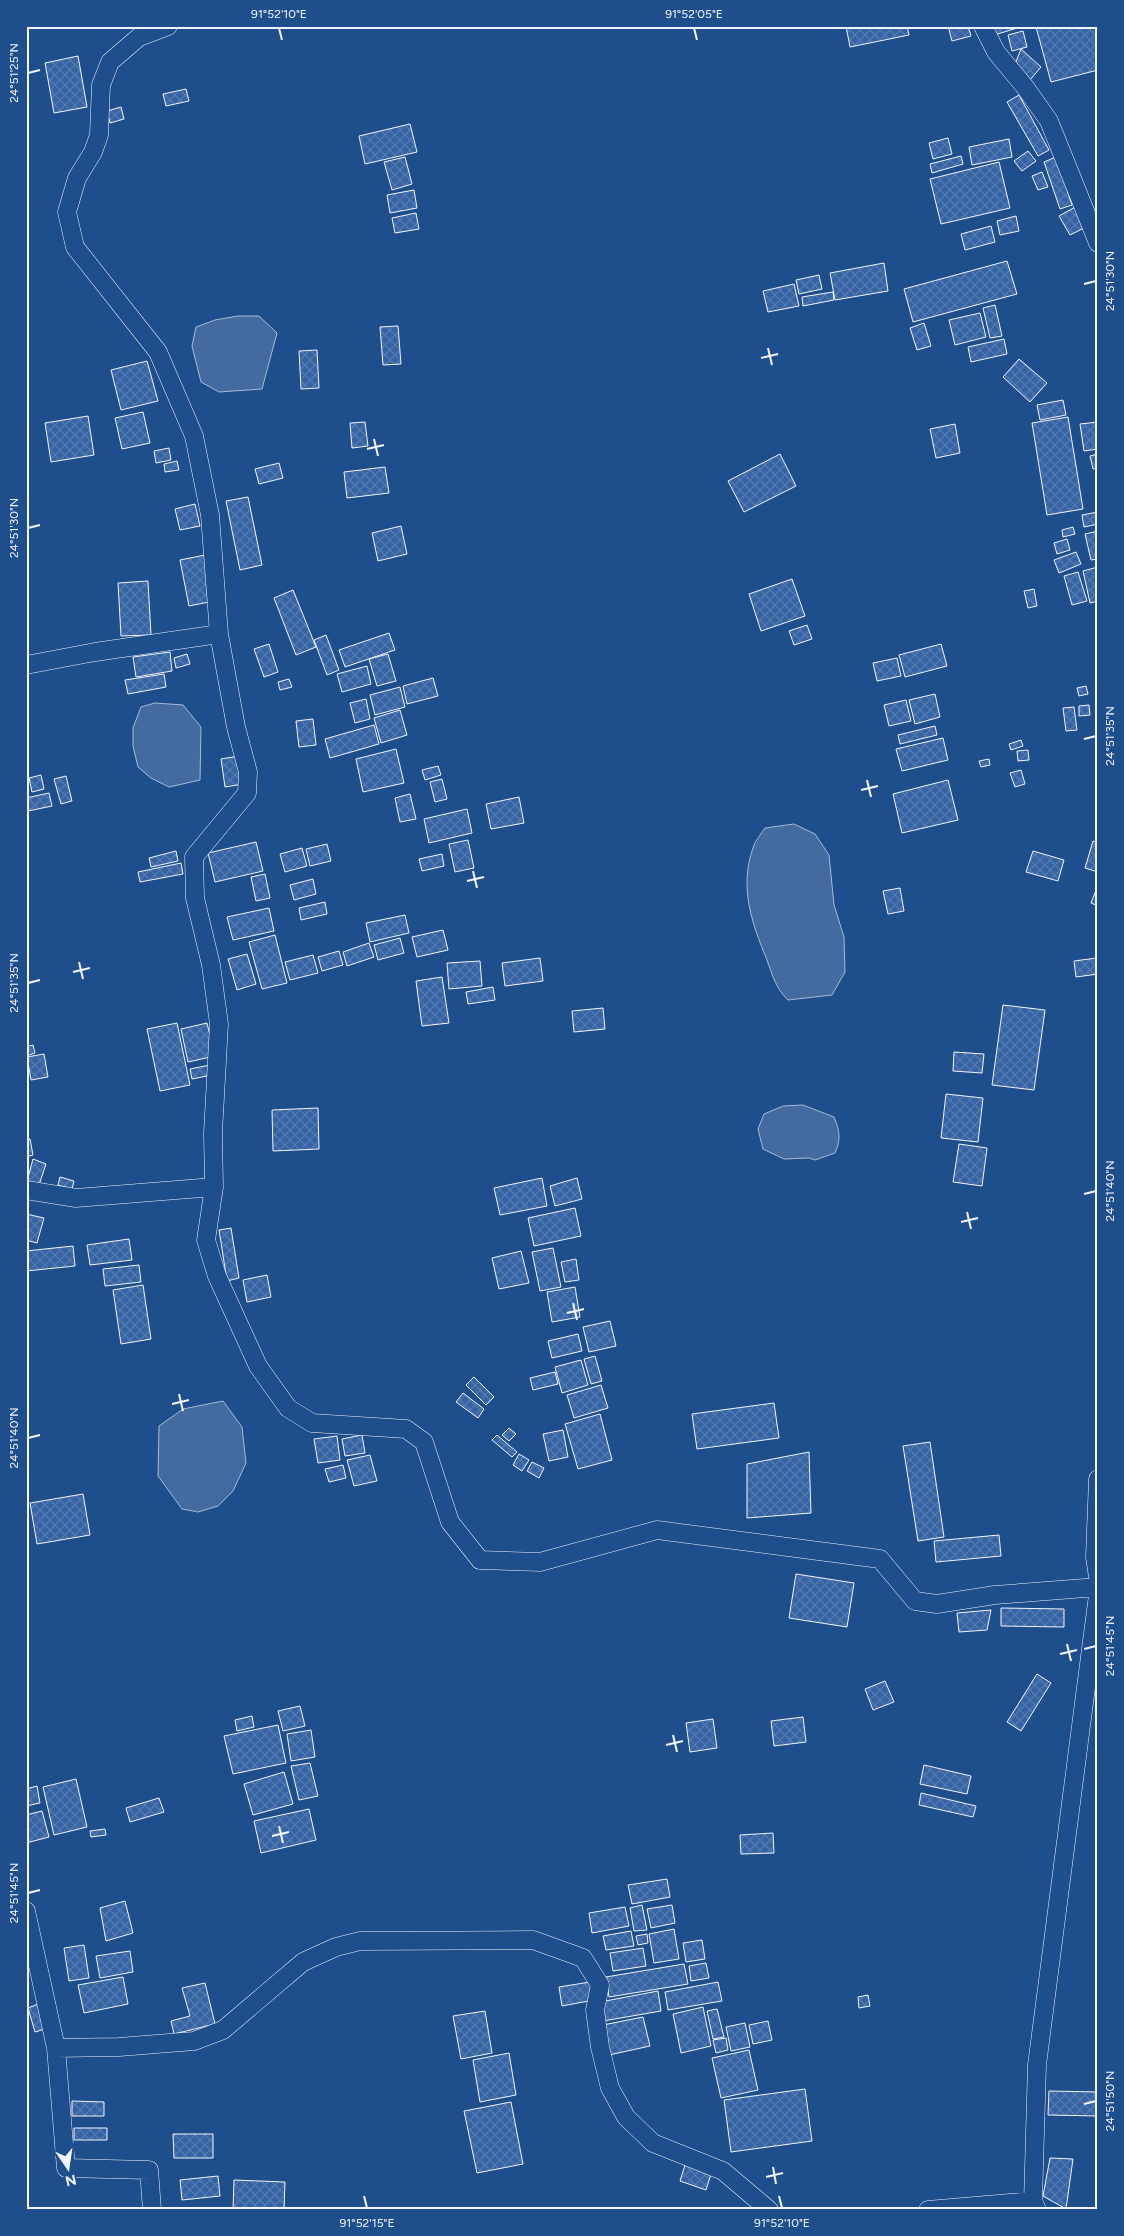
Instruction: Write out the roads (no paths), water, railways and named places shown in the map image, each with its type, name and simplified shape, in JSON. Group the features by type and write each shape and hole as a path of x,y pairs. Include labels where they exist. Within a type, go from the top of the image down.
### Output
{"street":[{"path":"168,26 139,37 110,62 101,85 100,135 94,152 77,178 67,212 75,247 158,352 194,436 210,516 219,634 236,727 248,772 247,793 194,857 195,898 211,965 219,1024 213,1133 214,1188 206,1240 217,1276 258,1366 288,1408 312,1423 406,1429 424,1442 450,1522 480,1560 540,1562 656,1530 880,1559 915,1601 937,1604 995,1595 1098,1587"},
{"path":"983,26 996,52 1025,87 1048,121 1098,243"},
{"path":"26,665 96,652 219,634"},
{"path":"26,1190 76,1198 214,1188"},
{"path":"1098,1479 1095,1557 1098,1577"},
{"path":"928,2210 1035,2205 1037,2065 1098,1596"},
{"path":"26,1911 56,2048 66,2168 149,2170 152,2210"},
{"path":"56,2048 119,2047 194,2041 223,2030 303,1962 336,1946 360,1941 533,1940 583,1958 600,1985 595,2010 600,2047 610,2088 626,2117 654,2144 723,2171 769,2210"}],"water":[{"path":"238,316 259,316 277,333 262,389 219,392 201,382 192,346 196,327 215,320"},
{"path":"155,703 183,705 201,727 200,780 169,787 151,778 138,767 133,746 133,728 141,707"},
{"path":"794,824 815,834 829,855 834,905 844,937 845,972 832,995 788,1000 780,991 775,981 752,919 747,891 747,877 754,845 765,828"},
{"path":"803,1105 834,1117 839,1135 835,1153 815,1160 809,1158 784,1159 763,1149 758,1129 764,1114 783,1106"},
{"path":"223,1401 242,1427 246,1463 233,1491 218,1506 198,1512 182,1509 158,1476 159,1426 183,1409"}]}
